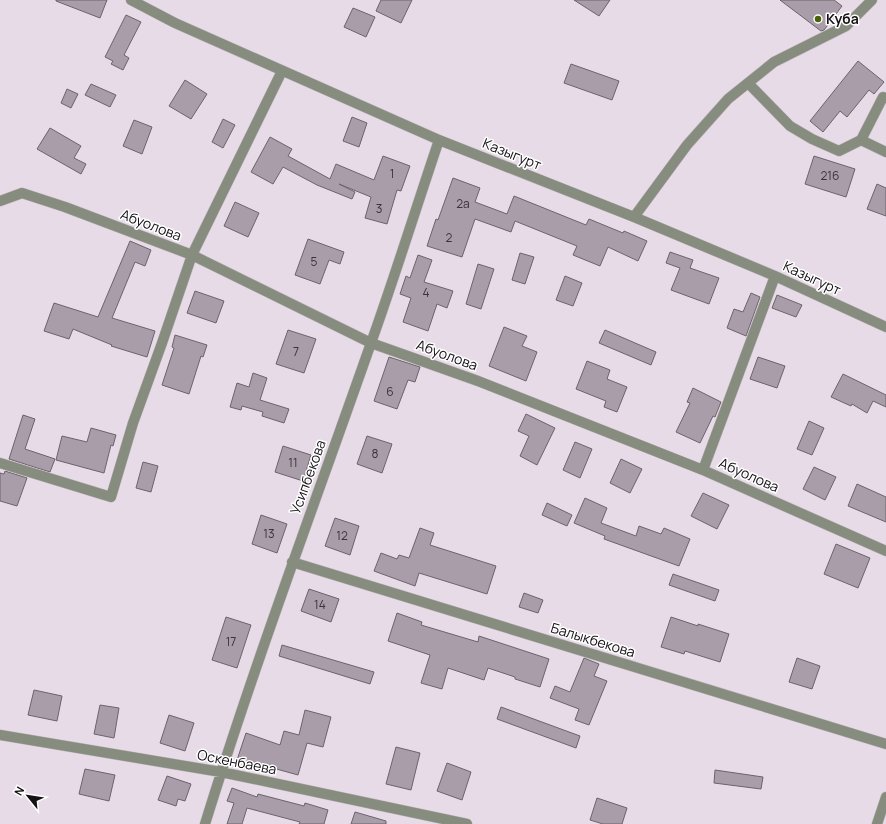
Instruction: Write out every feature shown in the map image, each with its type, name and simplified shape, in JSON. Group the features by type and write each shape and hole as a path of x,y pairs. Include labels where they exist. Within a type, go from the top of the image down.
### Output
{"street":[{"name":"Казыгурт","path":"131,0 175,23 439,140 634,217 776,276 886,327"},
{"path":"634,217 687,145 728,99 774,62 846,26 872,0"},
{"path":"0,463 111,497 133,423 192,255 282,71"},
{"path":"748,83 790,126 812,139 839,151 861,140 883,97 886,98"},
{"name":"Усипбекова","path":"205,824 221,772 292,562 371,342 439,140"},
{"path":"861,140 886,152"},
{"name":"Абуолова","path":"0,201 22,193 65,207 192,255 371,342 478,381 703,470 886,551"},
{"path":"703,470 776,276"},
{"name":"Балыкбекова","path":"292,562 886,744"},
{"name":"Оскенбаева","path":"0,735 221,772 467,824"},
{"path":"877,824 886,797"}],"building":[{"path":"56,0 107,0 100,18"},
{"path":"381,0 412,0 401,23 376,11"},
{"path":"574,0 610,0 599,16"},
{"name":"Куба","path":"780,0 834,0 842,6 824,30 821,31"},
{"path":"353,8 375,17 366,37 344,27"},
{"path":"126,15 141,22 124,55 129,58 123,70 111,64 113,61 105,57"},
{"path":"858,61 884,82 874,94 869,90 847,117 840,111 823,132 810,121"},
{"path":"571,64 619,81 612,100 564,83"},
{"path":"185,80 207,94 191,119 169,106"},
{"path":"91,84 116,95 110,107 85,95"},
{"path":"67,89 78,94 71,108 61,103"},
{"path":"352,117 367,123 359,147 343,141"},
{"path":"223,119 235,125 223,148 212,142"},
{"path":"134,120 152,127 142,154 123,146"},
{"path":"50,128 81,146 74,158 86,164 81,174 37,149"},
{"path":"270,137 292,149 288,156 330,179 336,164 374,180 383,156 410,166 401,191 397,190 387,224 365,218 371,197 339,184 355,192 352,199 317,185 283,167 273,184 251,172"},
{"path":"814,156 855,169 846,197 805,184"},
{"path":"453,178 480,188 475,202 507,214 514,196 586,225 589,219 647,241 638,261 608,247 600,266 573,255 577,246 515,221 511,232 475,219 462,257 427,246 436,219 438,220"},
{"path":"877,184 886,188 886,216 867,209"},
{"path":"235,202 259,213 248,237 224,226"},
{"path":"308,239 344,252 340,264 329,260 320,284 295,275"},
{"path":"130,241 151,250 145,266 135,262 112,318 155,331 147,357 111,346 112,345 73,329 69,339 44,331 54,303 98,317"},
{"path":"670,252 693,260 690,268 719,278 709,304 671,290 680,268 666,263"},
{"path":"520,253 534,257 525,284 512,280"},
{"path":"418,255 432,260 424,282 453,291 447,308 437,304 428,331 403,322 411,298 400,294 406,276 410,278"},
{"path":"478,264 494,269 481,309 466,304"},
{"path":"565,276 582,283 573,306 556,300"},
{"path":"195,291 224,301 216,323 187,313"},
{"path":"751,293 760,297 746,336 727,328 734,309 743,312"},
{"path":"777,295 802,305 796,317 772,308"},
{"path":"504,327 527,336 522,346 537,352 526,381 489,366"},
{"path":"288,330 316,339 304,373 276,364"},
{"path":"605,330 656,352 651,365 599,343"},
{"path":"175,335 207,345 203,357 201,356 189,394 162,385 174,348 172,347"},
{"path":"389,357 420,367 415,382 408,380 397,409 374,401"},
{"path":"758,357 785,366 777,388 750,379"},
{"path":"587,361 610,370 607,379 627,387 617,412 604,407 606,401 576,389"},
{"path":"253,373 267,378 260,400 289,409 284,423 262,416 263,412 242,406 241,410 230,407 237,383 249,387"},
{"path":"843,374 886,395 886,407 873,401 867,413 852,404 851,406 831,397"},
{"path":"693,388 721,402 715,417 713,416 700,443 676,432 690,403 687,402"},
{"path":"526,414 555,428 537,465 520,456 529,436 518,431"},
{"path":"23,415 35,419 25,449 55,459 50,472 9,459"},
{"path":"809,421 824,428 812,455 797,449"},
{"path":"91,428 116,435 113,446 111,445 104,473 56,460 62,436 87,442"},
{"path":"367,436 392,444 382,473 357,464"},
{"path":"575,442 592,449 580,478 563,470"},
{"path":"283,446 311,455 303,481 275,472"},
{"path":"621,459 642,469 630,493 610,483"},
{"path":"143,462 158,466 151,492 136,488"},
{"path":"814,467 836,477 825,500 803,489"},
{"path":"5,471 27,478 17,506 0,501 0,473 4,474"},
{"path":"857,484 886,497 886,522 848,506"},
{"path":"703,493 729,505 717,529 691,516"},
{"path":"585,498 607,508 601,523 636,536 639,526 661,534 664,528 690,539 679,566 604,539 605,536 574,523"},
{"path":"547,503 572,515 567,526 542,515"},
{"path":"261,515 287,524 277,553 252,544"},
{"path":"335,518 359,526 350,555 325,546"},
{"path":"420,528 434,533 430,545 496,566 487,594 419,573 415,586 374,571 381,553 397,559 399,555 409,558"},
{"path":"836,544 870,558 858,588 824,574"},
{"path":"673,574 719,590 715,601 669,585"},
{"path":"309,589 339,599 331,622 301,611"},
{"path":"524,593 543,600 538,613 519,607"},
{"path":"397,613 422,622 421,625 478,642 479,636 549,659 540,687 488,668 484,680 448,668 442,689 421,683 430,655 388,641"},
{"path":"226,617 251,625 237,668 212,660"},
{"path":"671,617 729,634 720,662 685,651 684,654 661,647"},
{"path":"282,645 374,672 370,684 279,656"},
{"path":"584,658 599,664 594,676 607,681 589,725 575,720 579,709 550,698 555,686 570,692"},
{"path":"797,658 820,666 812,689 789,682"},
{"path":"34,690 62,696 57,721 28,715"},
{"path":"100,705 119,708 114,738 94,734"},
{"path":"501,707 580,736 576,748 497,719"},
{"path":"305,710 331,717 323,747 307,743 298,775 262,765 260,768 237,760 246,733 280,745 284,731 299,735"},
{"path":"169,715 194,723 185,751 160,743"},
{"path":"396,747 420,753 411,790 386,784"},
{"path":"447,763 471,772 462,800 437,791"},
{"path":"85,769 115,775 109,801 79,794"},
{"path":"715,770 763,777 761,789 714,783"},
{"path":"167,776 191,784 185,801 178,799 176,806 158,800"},
{"path":"232,788 257,797 258,794 304,806 305,803 328,810 324,824 299,824 300,822 247,808 242,824 227,824 234,803 227,801"},
{"path":"597,798 627,808 622,824 603,824 590,820"},
{"path":"355,812 386,821 386,824 351,824"}],"place":[{"name":"Куба","path":"818,19"}]}
